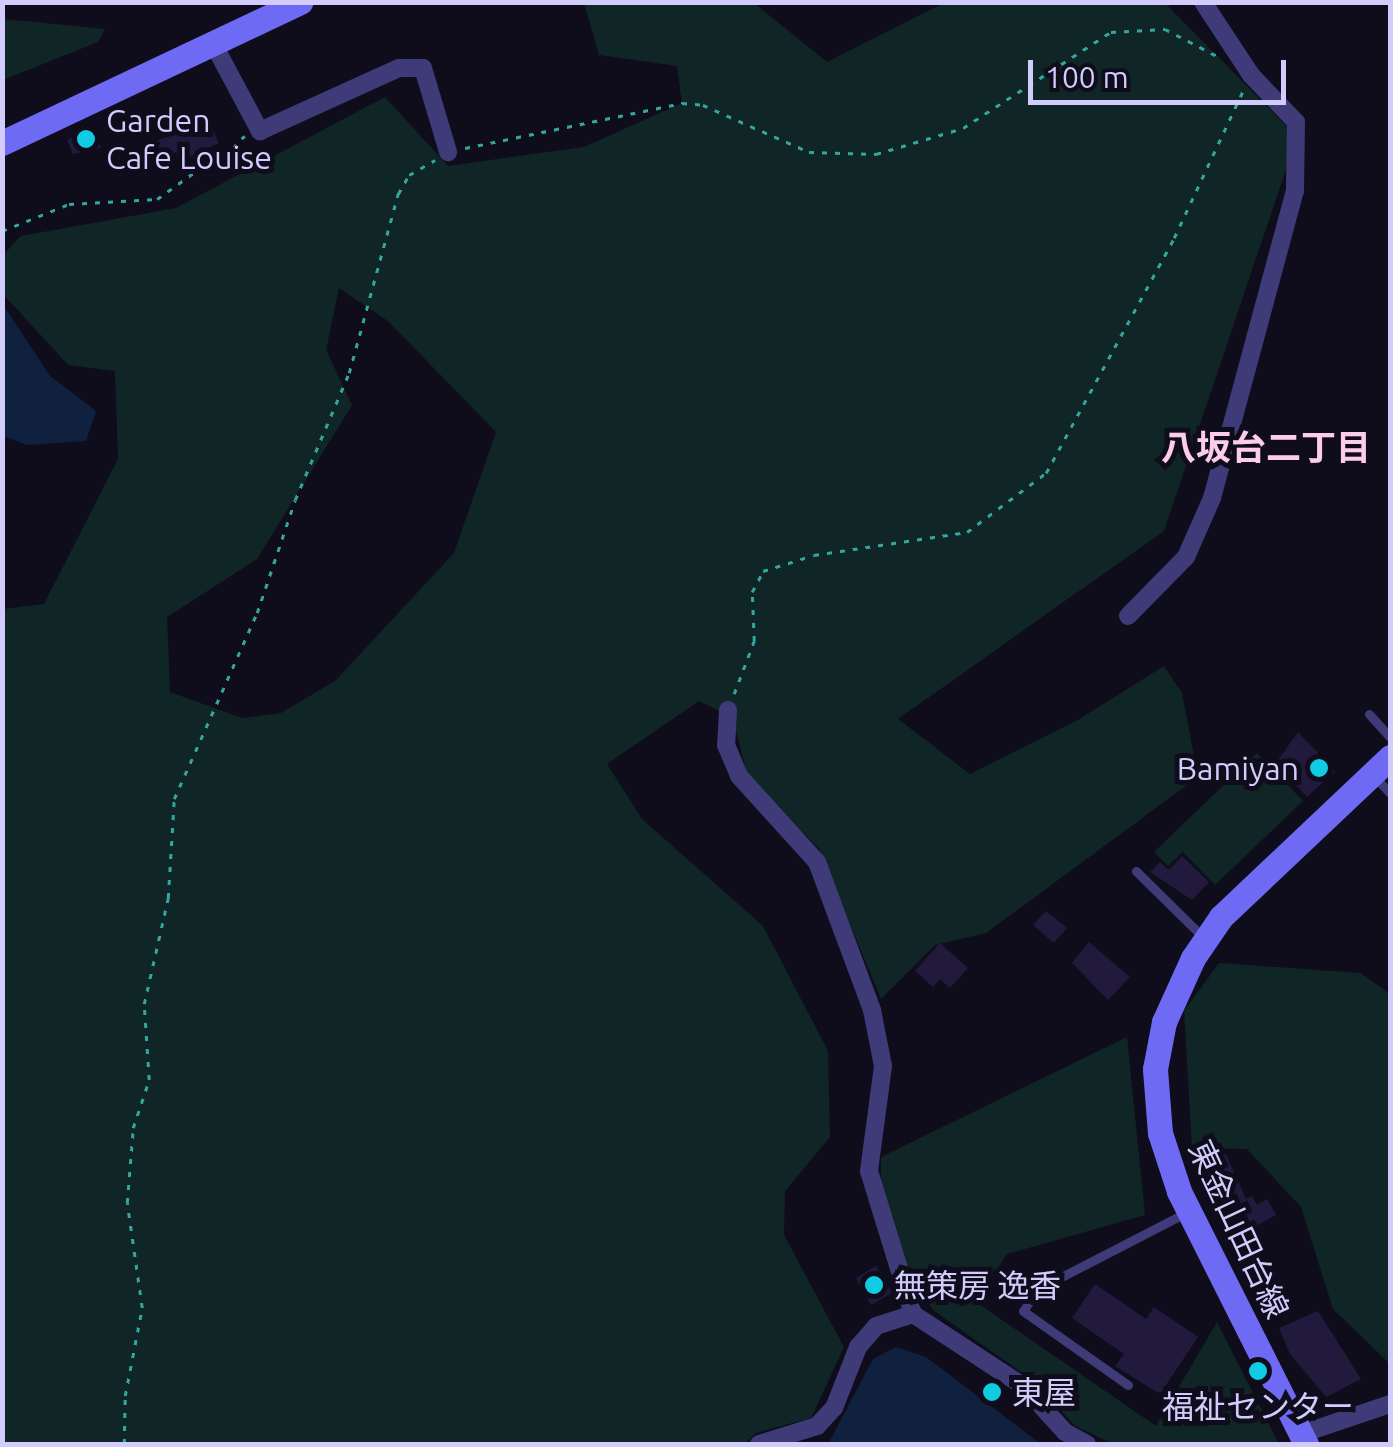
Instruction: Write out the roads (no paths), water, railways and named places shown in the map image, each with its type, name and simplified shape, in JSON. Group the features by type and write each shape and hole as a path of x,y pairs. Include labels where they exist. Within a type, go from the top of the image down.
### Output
{"main road":[{"path":"2,143 300,2"},
{"name":"東金山田台線","path":"1304,1441 1190,1211 1160,1133 1155,1069 1164,1022 1206,939 1384,775"}],"street":[{"path":"1128,616 1186,557 1212,498 1294,191 1296,122 1251,75 1203,2"},
{"path":"214,45 260,131 399,68 422,68 448,152"},
{"path":"728,710 726,744 739,776 817,862 872,1010 883,1066 869,1171 913,1314 1022,1386 1065,1432 1087,1444"},
{"path":"760,1444 817,1426 834,1408 867,1336 876,1326 913,1314"},
{"path":"1304,1441 1390,1404"}],"lane":[{"path":"1369,714 1390,737"},
{"path":"1136,871 1206,939"},
{"path":"1128,1385 1023,1311 1038,1289 1190,1211"}],"water":[{"path":"2,303 50,376 96,411 86,441 27,445 3,436"},
{"path":"896,1347 926,1357 1041,1444 828,1444 873,1359"}],"place":[{"name":"Garden Cafe Louise","path":"86,139"},
{"name":"Bamiyan","path":"1319,768"},
{"name":"無策房 逸香","path":"874,1285"},
{"name":"福祉センター","path":"1258,1371"},
{"name":"東屋","path":"992,1392"}],"district":[{"name":"八坂台二丁目","path":"1266,447"}]}
